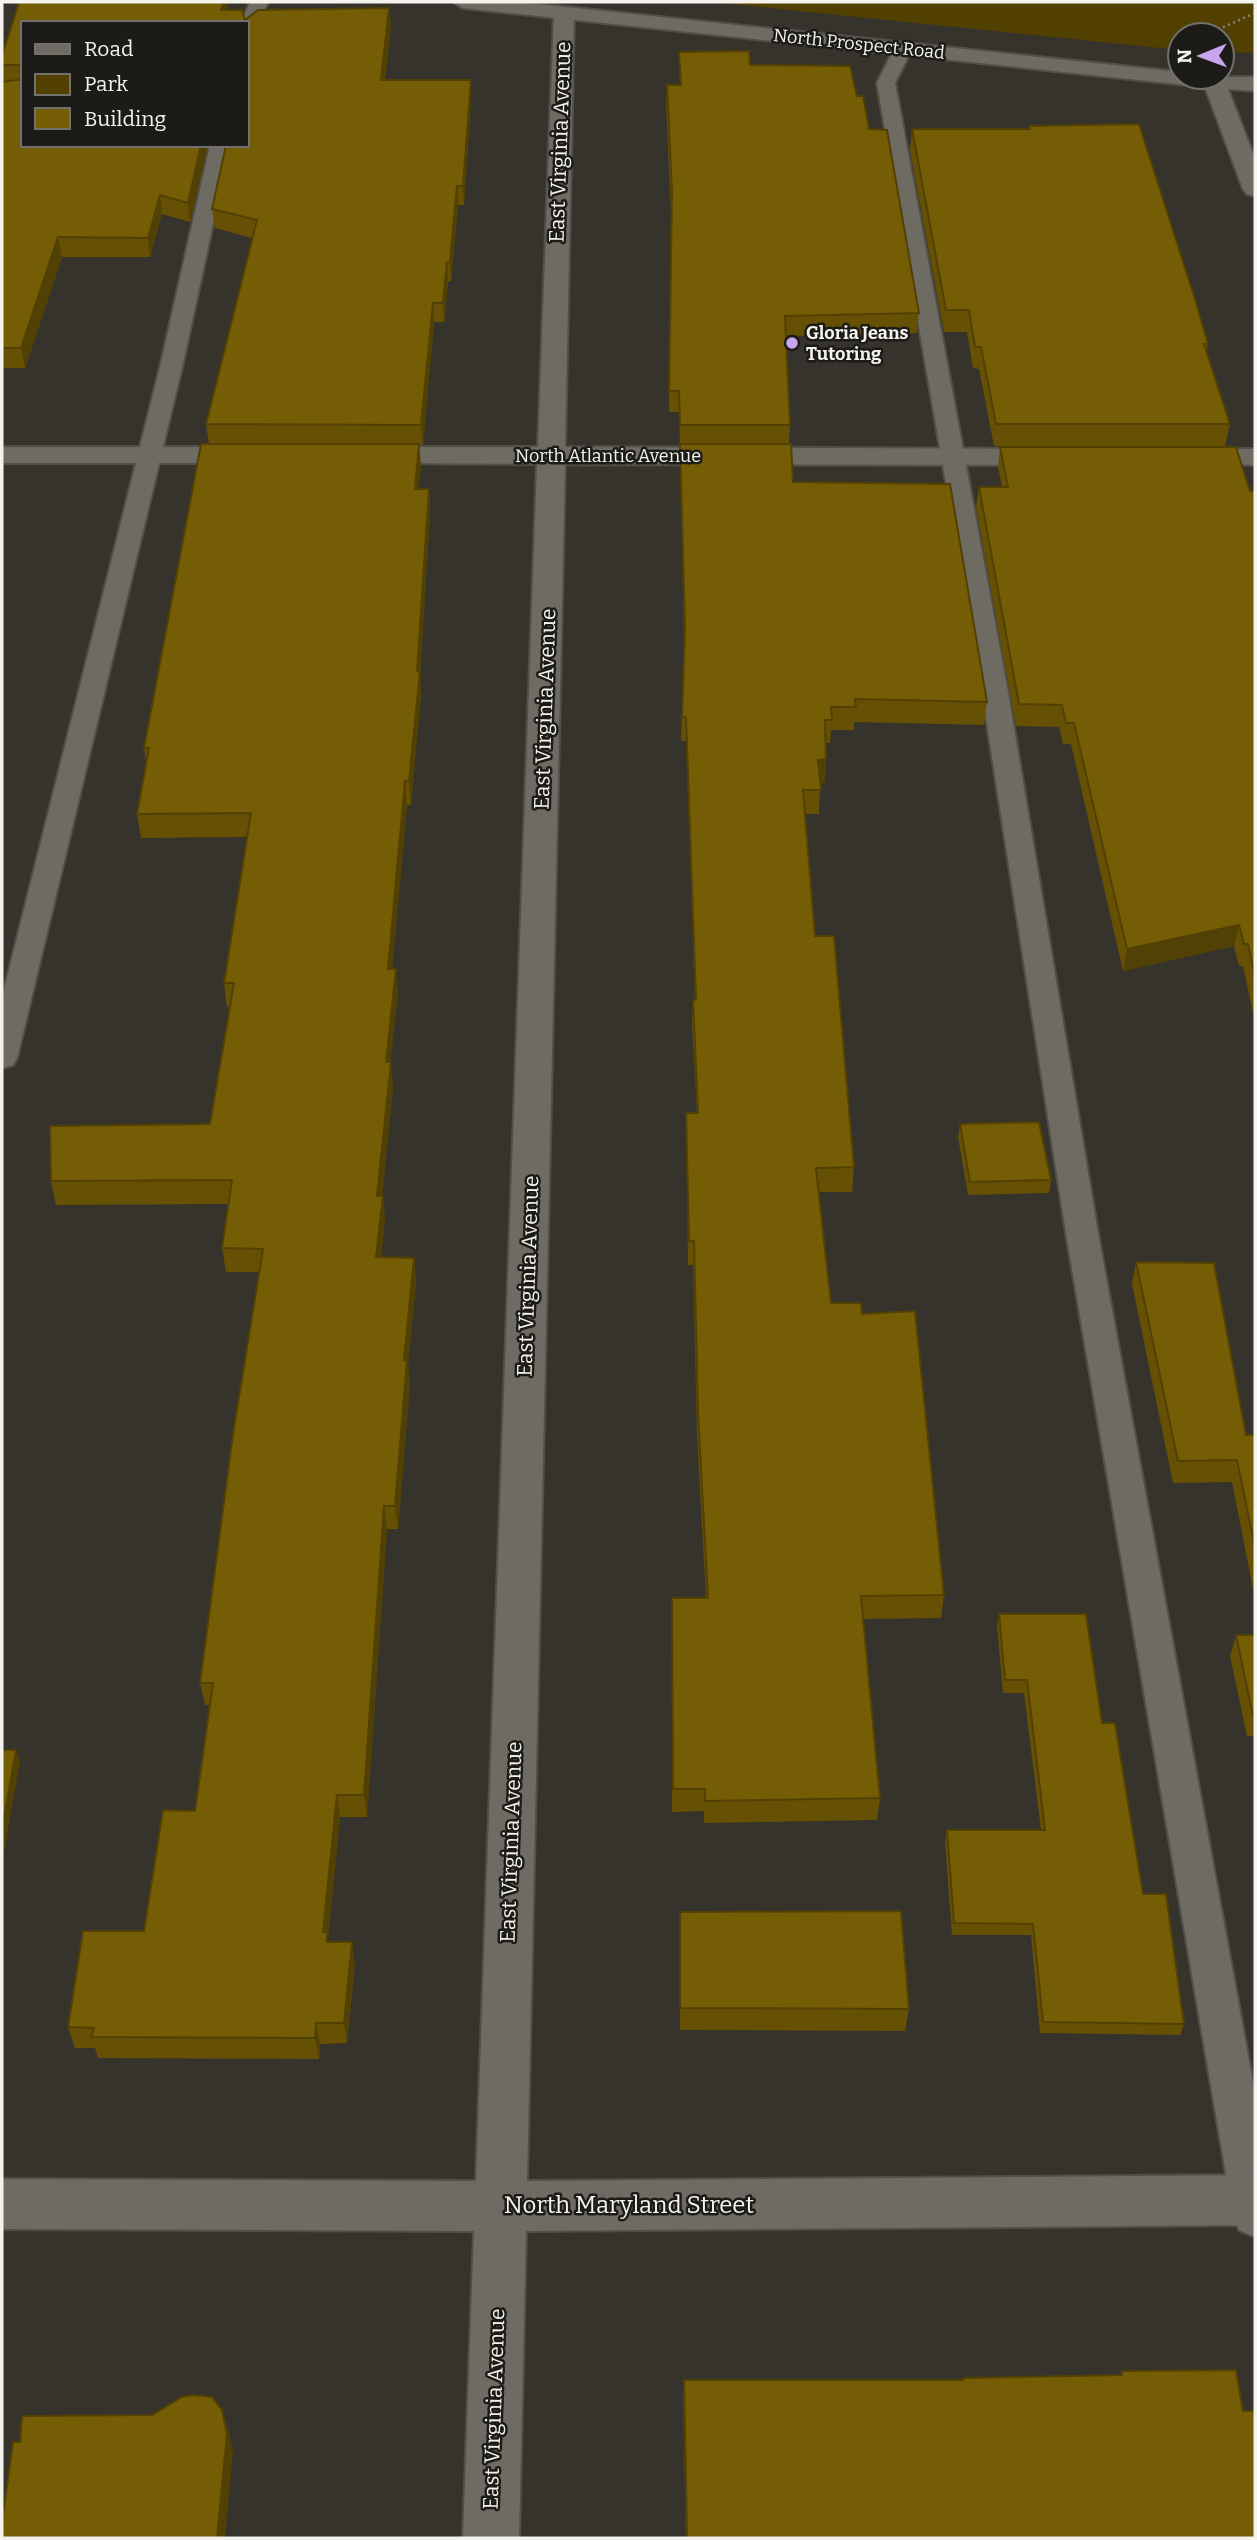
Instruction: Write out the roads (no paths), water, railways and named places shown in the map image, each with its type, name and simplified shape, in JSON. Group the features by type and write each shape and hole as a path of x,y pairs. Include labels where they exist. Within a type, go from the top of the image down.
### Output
{"street":[{"name":"North Prospect Road","path":"463,2 1166,76"},
{"name":"East Virginia Avenue","path":"491,2538 564,13"},
{"path":"1218,91 1255,189"},
{"path":"2,455 274,455"},
{"name":"North Atlantic Avenue","path":"344,455 1077,457"},
{"path":"1159,457 1255,457"},
{"name":"North Maryland Street","path":"2,2204 1254,2205"}],"lane":[{"path":"248,28 259,2"},
{"path":"903,49 887,83 904,192 953,456 1083,1239 1254,2205"},
{"path":"2,1058 149,455 220,147"}],"place":[{"name":"Gloria Jeans Tutoring","path":"792,343"}]}
